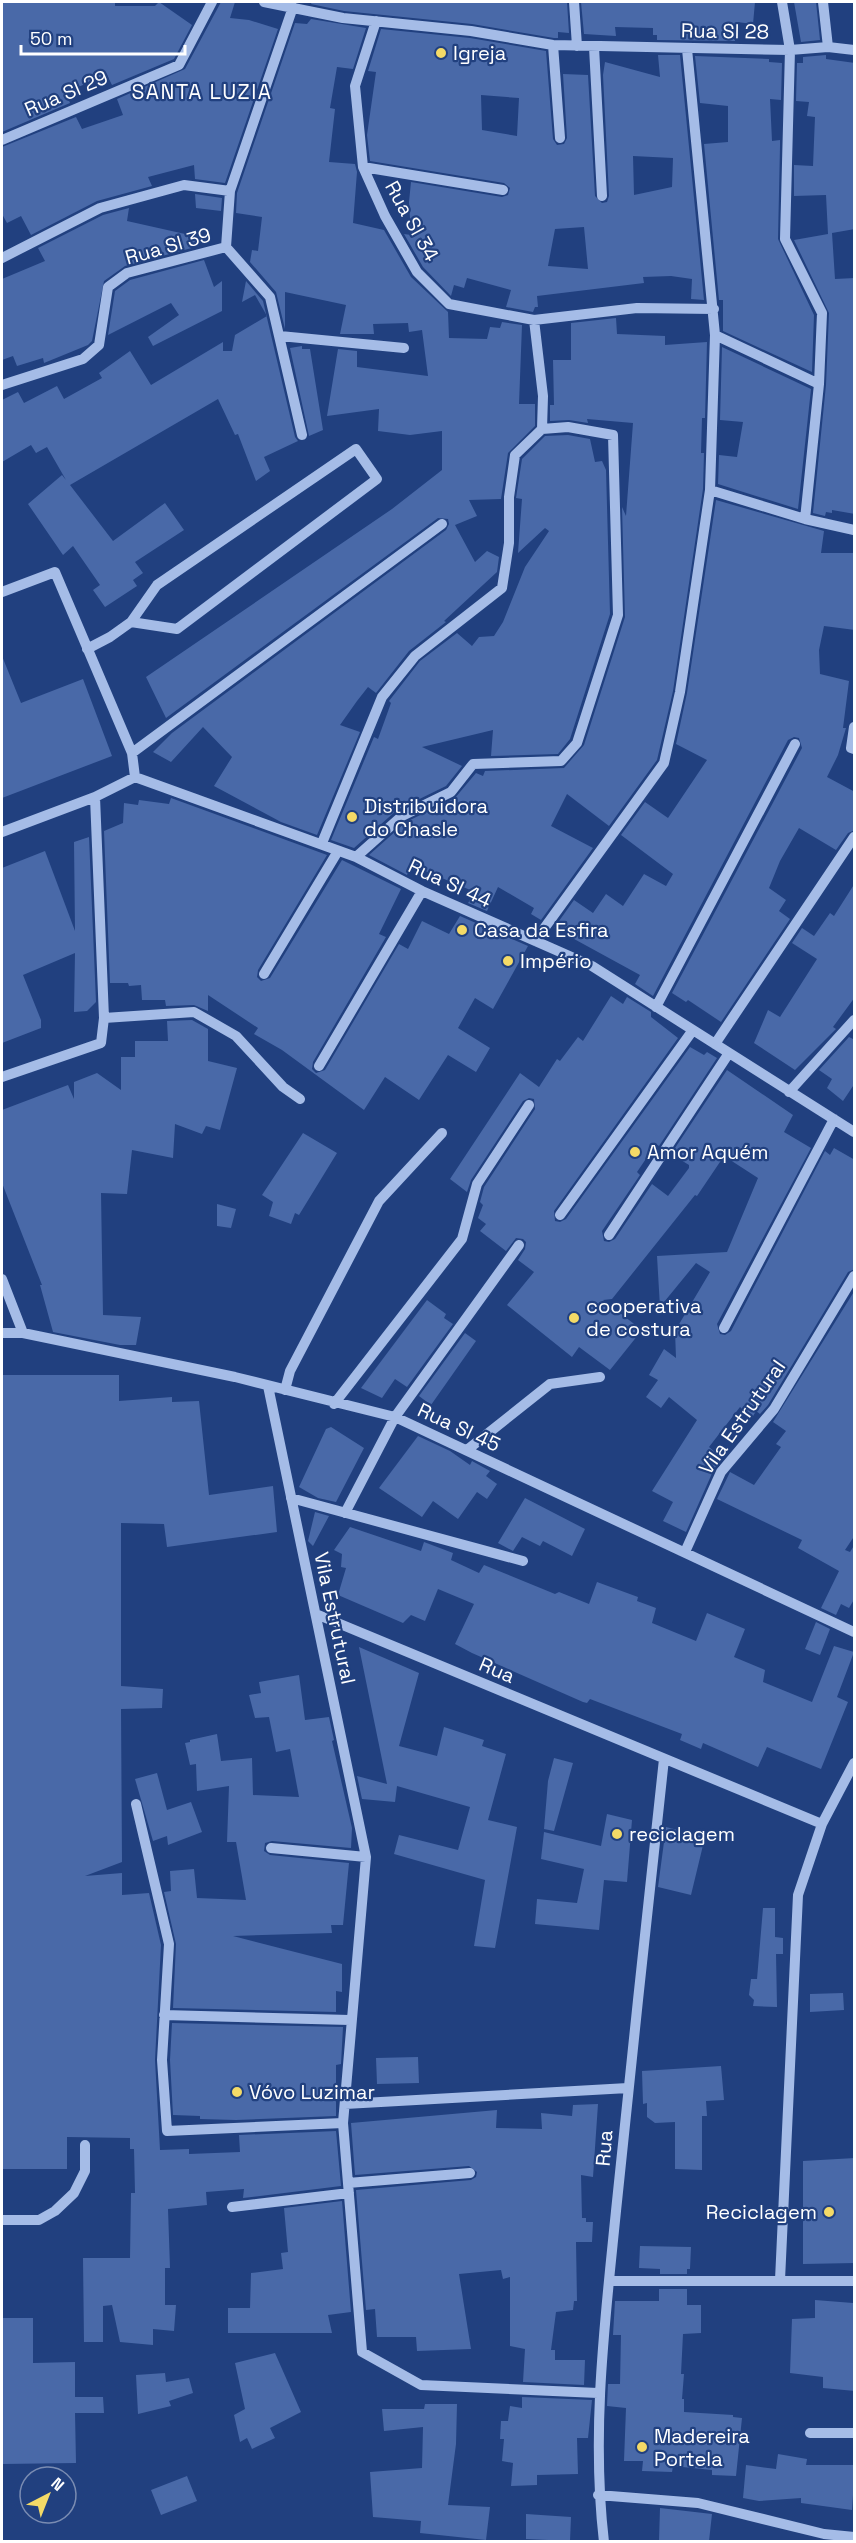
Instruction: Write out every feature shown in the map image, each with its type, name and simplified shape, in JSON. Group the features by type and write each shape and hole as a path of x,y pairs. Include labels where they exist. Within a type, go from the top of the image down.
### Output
{"street":[{"name":"Rua Sl 29","path":"2,140 179,65 212,2"},
{"name":"Rua Sl 28","path":"264,2 376,21 471,31 553,45 790,50 828,47 855,51"},
{"path":"574,2 577,46"},
{"path":"782,2 790,50 785,239 822,313 819,384 805,519"},
{"path":"823,2 828,47"},
{"path":"293,8 230,191 226,247 270,297 302,435"},
{"name":"Rua Sl 34","path":"376,21 356,86 363,167 385,216 417,272 449,304 534,320 637,308 714,309"},
{"path":"553,45 560,138"},
{"path":"594,47 602,196"},
{"path":"535,941 664,763 680,692 710,490 715,335 687,49"},
{"name":"Rua Sl 34","path":"363,167 502,190"},
{"path":"2,258 100,208 184,185 230,191"},
{"name":"Rua Sl 39","path":"2,385 83,359 99,345 108,287 127,273 226,247"},
{"path":"534,320 543,396 542,429"},
{"path":"715,335 819,384"},
{"path":"280,336 404,348"},
{"path":"322,843 382,696 415,656 502,588 509,543 509,497 515,455 542,429 568,427 613,435 618,615 577,744 561,761 473,764 451,792 402,816 356,857"},
{"path":"87,649 131,622 157,585 356,449 377,479 177,629 131,622"},
{"path":"710,490 805,519 855,530"},
{"path":"132,753 442,524"},
{"path":"2,592 55,572 132,753 135,777 95,797 2,832"},
{"path":"855,728 851,748 855,749"},
{"path":"656,1007 795,744"},
{"name":"Rua Sl 44","path":"135,777 356,857 422,891 592,966 855,1132"},
{"path":"2,1077 101,1043 104,1018 95,797"},
{"path":"714,1044 855,837"},
{"path":"264,974 338,851"},
{"path":"319,1066 422,891"},
{"path":"104,1018 194,1012 236,1036 283,1088 300,1099"},
{"path":"789,1092 855,1020"},
{"path":"560,1215 693,1030"},
{"path":"609,1235 729,1053"},
{"path":"334,1404 462,1239 477,1184 529,1105"},
{"path":"724,1328 834,1119"},
{"path":"285,1390 290,1371 379,1201 442,1133"},
{"path":"345,1513 395,1418 519,1245"},
{"name":"Vila Estrutural","path":"685,1552 720,1472 774,1409 855,1276"},
{"path":"2,1279 23,1333"},
{"name":"Rua Sl 45","path":"2,1333 23,1333 204,1370 395,1418 855,1632"},
{"path":"467,1450 550,1384 600,1377"},
{"name":"Vila Estrutural","path":"268,1386 366,1857 350,2020 343,2123 362,2352 421,2385 598,2393"},
{"path":"291,1498 524,1561"},
{"name":"Rua","path":"316,1614 822,1824"},
{"name":"Rua","path":"604,2541 598,2495 598,2393 664,1759"},
{"path":"780,2280 798,1895 822,1824 855,1762"},
{"path":"136,1804 169,1944 162,2060 167,2131 343,2123"},
{"path":"271,1848 366,1857"},
{"path":"164,2015 350,2020"},
{"path":"345,2104 628,2088"},
{"path":"2,2220 39,2220 55,2211 74,2193 85,2171 85,2145"},
{"path":"232,2207 349,2188 470,2173"},
{"path":"609,2282 855,2281"},
{"path":"810,2433 855,2433"},
{"path":"598,2495 698,2503 824,2534 855,2537"}],"building":[{"path":"2,2 115,2 115,6 155,6 159,2 192,25 174,59 112,85 107,75 66,92 70,103 2,132"},
{"path":"221,2 235,2 230,18 249,20 278,29 225,183 195,179 194,165 148,177 152,186 97,201 31,235 21,216 7,223 2,214 2,147 76,117 82,129 123,115 117,99 185,69"},
{"path":"312,2 567,2 569,33 558,32 558,38 554,38 472,24 344,11 311,4"},
{"path":"581,2 755,2 753,24 737,22 735,41 657,40 657,35 653,35 653,28 615,27 616,36 584,34"},
{"path":"794,2 816,2 820,40 801,42"},
{"path":"311,19 366,28 353,69 337,67 330,108 335,109 329,162 355,164 357,172 353,223 384,230 411,277 448,312 449,338 487,339 490,327 500,328 502,322 522,325 519,404 535,404 535,426 508,453 501,499 469,500 477,516 455,525 475,562 487,551 499,557 497,572 444,621 446,622 409,651 376,693 368,687 340,725 360,732 317,835 281,822 214,786 232,757 203,727 171,762 153,752 172,733 446,530 449,524 448,519 438,518 166,718 146,677 392,509 442,470 442,431 410,435 378,431 379,409 327,416 338,349 357,351 357,367 428,376 422,330 409,332 408,323 373,324 374,334 340,334 346,305 285,292 285,329 276,292 250,262 252,250 258,251 262,217 236,213 237,193 295,23 307,24"},
{"path":"381,29 470,38 546,51 553,139 557,145 564,144 567,138 563,74 588,75 595,196 602,203 607,202 609,196 603,75 605,62 660,77 658,55 680,55 704,300 691,299 692,279 671,276 643,277 644,283 537,296 538,307 535,307 533,312 506,307 511,290 467,278 464,288 454,285 451,296 423,267 404,234 411,235 409,202 411,182 502,197 508,195 510,188 504,183 370,161 367,135 376,72 368,71","holes":["481,95 519,98 517,136 482,130","633,156 673,158 672,187 634,195","584,227 588,269 548,266 555,229"]},
{"path":"826,55 826,59 855,63 855,229 832,233 835,279 855,278 855,514 832,510 832,513 826,512 825,516 813,513 826,385 829,313 794,240 828,234 826,195 794,196 794,165 813,166 815,117 807,116 809,102 796,101 797,63 803,63 803,57"},
{"path":"695,56 769,59 769,62 782,63 781,100 770,99 772,141 780,140 778,239 814,315 812,372 723,331 723,300 719,300 704,144 728,142 728,106 700,103"},
{"path":"195,194 222,198 221,211 196,208"},
{"path":"129,208 127,221 194,236 199,246 125,266 104,281 92,341 88,345 44,363 43,358 17,366 13,356 2,360 2,279 45,261 38,248 103,215"},
{"path":"204,260 214,287 222,281 222,311 153,346 148,337 179,315 171,303 108,335 115,291 130,280"},
{"path":"246,281 263,301 266,315 255,295 242,302"},
{"path":"267,316 295,437 298,441 264,457 270,471 256,481 238,434 235,435 218,399 70,485 113,541 165,503 184,530 135,562 143,573 133,580 137,586 105,607 93,590 100,585 73,546 63,555 28,504 62,475 66,480 47,447 36,453 31,445 2,462 2,400 18,392 24,403 57,386 64,399 102,378 99,373 130,351 151,385 223,342 223,351 232,351 235,335"},
{"path":"616,318 617,334 665,336 665,345 707,342 705,418 702,418 701,453 704,453 703,489 673,691 657,760 609,826 567,794 551,826 593,848 541,920 531,914 534,908 498,887 487,911 468,903 475,892 411,865 407,875 369,855 406,822 455,798 476,773 483,776 485,771 564,768 584,745 625,617 622,507 626,516 633,423 587,419 588,423 569,420 550,421 550,405 554,405 553,360 571,360 571,323"},
{"path":"302,346 302,349 310,349 323,430 309,436 290,348"},
{"path":"722,347 811,389 798,509 718,484 719,455 737,457 743,422 720,420"},
{"path":"568,435 590,439 595,462 602,461 606,470 610,614 570,739 558,754 491,756 493,730 422,747 462,766 446,786 397,810 354,848 331,840 374,737 378,739 391,703 389,701 420,661 457,633 472,646 479,637 494,636 503,622 525,567 549,531 545,528 518,553 522,499 516,498 522,459 545,436"},
{"path":"716,500 824,531 821,553 855,553 855,630 824,626 819,650 820,674 849,681 843,728 846,728 838,755 827,777 855,792 855,830 848,833 836,850 799,828 780,861 769,888 786,900 779,911 790,919 721,1022 688,1000 686,1002 672,993 802,748 799,738 794,737 788,740 653,996 635,984 640,975 554,928 574,900 593,913 606,894 623,906 644,874 666,886 673,874 621,835 645,802 668,818 707,760 676,744 687,693"},
{"path":"2,656 21,703 83,679 112,756 2,798"},
{"path":"171,798 327,855 258,970 257,977 261,981 270,978 342,860 401,889 379,934 386,937 313,1062 312,1069 316,1073 325,1070 399,944 408,949 422,921 449,934 460,916 528,946 493,1009 475,998 458,1028 490,1048 476,1072 448,1055 419,1100 385,1077 364,1110 282,1050 254,1034 258,1028 208,995 208,1011 194,1005 166,1006 165,1000 142,1000 141,985 110,983 104,831 123,823 124,803 138,805 139,800 169,804"},
{"path":"89,837 96,1002 87,1011 74,1012 75,953 23,975 41,1020 41,1028 2,1043 2,868 45,851 75,931 74,842"},
{"path":"855,883 855,997 833,1027 836,1029 795,1070 754,1043 768,1010 780,1017 817,959 792,943 802,928 814,936 830,913 834,916"},
{"path":"611,996 623,1004 627,997 651,1012 651,1017 678,1038 554,1211 555,1221 560,1222 566,1219 690,1047 704,1055 707,1052 717,1058 659,1146 656,1144 637,1172 640,1175 602,1231 604,1241 609,1242 615,1239 652,1184 668,1196 689,1168 689,1165 671,1154 727,1070 793,1115 784,1132 811,1148 717,1324 720,1334 725,1335 731,1331 825,1151 830,1155 834,1148 855,1160 855,1269 848,1272 768,1405 760,1414 756,1411 752,1418 740,1407 709,1447 722,1458 714,1469 686,1532 663,1521 673,1502 652,1491 697,1420 669,1397 661,1408 646,1397 658,1380 649,1375 664,1349 676,1358 675,1331 710,1272 696,1263 660,1307 657,1256 727,1252 758,1178 724,1156 697,1196 695,1195 612,1299 603,1300 642,1330 610,1370 579,1347 572,1357 507,1305 534,1272 518,1260 525,1249 526,1242 516,1238 506,1251 480,1231 486,1224 478,1218 483,1205 480,1202 484,1187 535,1109 534,1099 529,1098 523,1101 471,1180 467,1192 450,1179 520,1073 539,1087 557,1059 560,1061 578,1037 583,1041"},
{"path":"192,1020 208,1029 208,1061 237,1068 220,1130 206,1126 202,1134 175,1124 173,1158 132,1150 127,1194 101,1193 103,1315 141,1317 136,1345 120,1345 53,1332 40,1285 42,1285 2,1183 2,1110 68,1085 74,1099 74,1082 97,1073 121,1090 121,1057 135,1057 135,1041 168,1041 167,1021"},
{"path":"849,1037 855,1040 855,1083 843,1101 827,1088 832,1079 819,1070"},
{"path":"303,1133 337,1153 299,1215 295,1213 291,1224 269,1216 273,1202 262,1195"},
{"path":"217,1204 236,1209 231,1228 217,1226"},
{"path":"855,1290 855,1535 845,1550 850,1552 855,1544 855,1598 849,1608 841,1604 836,1615 821,1608 839,1571 798,1548 802,1540 717,1499 730,1472 754,1485 781,1447 776,1444 786,1431 773,1422"},
{"path":"427,1300 446,1314 444,1318 453,1324 407,1387 395,1379 382,1398 361,1388"},
{"path":"465,1333 476,1341 431,1405 419,1396"},
{"path":"2,1375 119,1375 119,1401 172,1397 172,1402 199,1401 209,1495 273,1486 277,1532 167,1547 164,1524 121,1523 121,1686 163,1689 162,1708 121,1709 122,1862 85,1876 122,1873 122,1895 149,1893 161,1945 155,2060 160,2150 189,2149 189,2154 240,2152 239,2135 336,2131 341,2186 243,2198 244,2189 206,2192 207,2205 168,2209 170,2268 165,2268 165,2305 176,2305 174,2331 153,2329 153,2345 120,2342 112,2305 103,2306 103,2342 84,2342 83,2258 130,2258 131,2193 135,2193 134,2149 130,2149 130,2138 67,2137 67,2169 2,2169"},
{"path":"331,1427 364,1448 336,1502 318,1498 299,1487 326,1429"},
{"path":"418,1436 450,1451 470,1465 472,1461 490,1471 486,1476 497,1484 487,1499 477,1492 458,1519 433,1501 422,1517 379,1488"},
{"path":"525,1498 585,1529 572,1556 543,1541 540,1546 522,1537 513,1551 498,1543"},
{"path":"315,1512 329,1516 313,1546 308,1541"},
{"path":"350,1527 421,1551 424,1542 453,1553 451,1560 479,1573 484,1565 555,1594 559,1592 589,1604 597,1582 638,1597 637,1601 656,1608 652,1623 696,1641 707,1613 745,1629 734,1657 765,1670 763,1682 812,1702 834,1646 854,1652 837,1697 848,1702 821,1769 767,1747 758,1767 703,1743 701,1749 680,1740 682,1734 590,1699 587,1703 583,1702 472,1653 455,1644 474,1604 438,1589 425,1621 411,1615 403,1623 338,1595 346,1568 341,1567 342,1554 334,1550"},
{"path":"816,1622 830,1629 820,1655 805,1649"},
{"path":"359,1647 419,1673 399,1746 437,1756 444,1727 484,1740 482,1746 506,1754 488,1820 517,1827 495,1948 474,1946 485,1880 394,1854 399,1835 458,1850 470,1807 397,1786 395,1802 362,1799 357,1776 387,1784"},
{"path":"299,1675 305,1720 329,1717 334,1740 332,1741 352,1828 351,1848 272,1841 265,1843 264,1851 270,1855 349,1863 343,1925 331,1925 332,1933 233,1936 342,1964 342,1992 336,1991 336,2012 173,2008 176,1944 164,1892 171,1891 170,1871 194,1869 197,1898 246,1900 236,1842 227,1842 229,1786 197,1791 196,1764 190,1765 185,1743 217,1734 221,1761 252,1758 253,1795 299,1797 290,1749 276,1752 269,1717 255,1718 249,1695 261,1693 259,1682"},
{"path":"554,1758 573,1763 554,1831 544,1829 548,1781"},
{"path":"157,1773 167,1810 191,1802 202,1832 168,1845 167,1836 153,1841 135,1779"},
{"path":"607,1814 632,1820 627,1882 604,1880 599,1930 535,1924 537,1899 577,1903 584,1869 541,1859 544,1832 601,1846"},
{"path":"666,1827 705,1837 691,1895 658,1887"},
{"path":"763,1908 775,1908 775,1937 783,1938 783,1954 776,1954 777,2007 753,2006 754,2000 749,1995 751,1979 757,1979"},
{"path":"843,1993 844,2010 810,2012 810,1994"},
{"path":"172,2023 343,2027 341,2064 336,2065 336,2116 236,2120 200,2119 200,2116 173,2115 170,2060"},
{"path":"418,2057 419,2083 377,2084 376,2058"},
{"path":"721,2066 724,2100 706,2101 707,2116 702,2116 702,2170 675,2169 675,2122 655,2123 647,2117 647,2103 643,2104 642,2071"},
{"path":"598,2104 593,2177 581,2175 582,2218 586,2218 586,2222 593,2222 592,2242 576,2242 577,2301 574,2301 573,2310 556,2312 551,2350 555,2350 555,2360 585,2360 584,2385 523,2382 525,2349 510,2346 510,2277 503,2279 501,2270 459,2274 471,2349 417,2351 416,2337 377,2337 375,2309 366,2310 356,2190 471,2180 476,2177 477,2172 469,2166 355,2175 351,2123 497,2110 496,2128 542,2129 541,2113 572,2116 573,2105"},
{"name":"Reciclagem","path":"855,2158 855,2263 803,2264 803,2161"},
{"path":"342,2201 351,2312 328,2315 332,2333 228,2333 228,2308 250,2308 251,2273 283,2269 281,2253 288,2252 284,2208"},
{"path":"640,2246 691,2247 690,2269 687,2269 687,2274 660,2274 660,2269 639,2268"},
{"path":"659,2289 687,2289 687,2305 701,2305 701,2333 683,2334 681,2374 684,2374 682,2399 684,2399 684,2412 733,2415 733,2417 742,2418 736,2476 712,2475 712,2470 673,2466 672,2472 642,2471 643,2461 624,2461 626,2408 607,2406 608,2384 620,2384 621,2335 613,2335 615,2301 659,2301"},
{"path":"815,2300 853,2303 855,2306 855,2391 823,2388 823,2377 790,2373 792,2319 815,2318"},
{"path":"2,2318 33,2318 33,2363 75,2362 75,2397 103,2397 104,2413 75,2413 76,2463 2,2464"},
{"path":"275,2353 301,2412 270,2428 275,2438 252,2449 247,2438 240,2442 234,2415 245,2409 235,2363"},
{"path":"165,2373 166,2382 189,2378 193,2393 169,2401 171,2406 138,2414 136,2375"},
{"path":"522,2397 592,2400 588,2438 577,2438 578,2474 537,2475 537,2485 511,2486 513,2463 502,2461 504,2439 500,2439 501,2421 508,2421 510,2406 522,2408"},
{"path":"425,2404 457,2404 456,2444 448,2505 490,2507 486,2540 420,2533 421,2521 373,2517 370,2472 422,2468 423,2427 384,2431 382,2409 424,2409"},
{"path":"778,2454 807,2459 806,2465 855,2465 852,2510 801,2503 801,2498 759,2501 743,2498 746,2465 776,2469"},
{"path":"187,2476 197,2501 161,2515 151,2490"},
{"path":"660,2508 712,2514 709,2541 659,2541"},
{"path":"526,2514 571,2517 570,2541 526,2539"}],"place":[{"name":"Igreja","path":"441,53"},
{"name":"Distribuidora do Chasle","path":"352,817"},
{"name":"Casa da Esfira","path":"462,930"},
{"name":"Império","path":"508,961"},
{"name":"Amor Aquém","path":"635,1152"},
{"name":"cooperativa de costura","path":"574,1318"},
{"name":"reciclagem","path":"617,1834"},
{"name":"Vóvo Luzimar","path":"237,2092"},
{"name":"Reciclagem","path":"829,2212"},
{"name":"Madereira Portela","path":"642,2447"}],"district":[{"name":"SANTA LUZIA","path":"202,92"}]}
